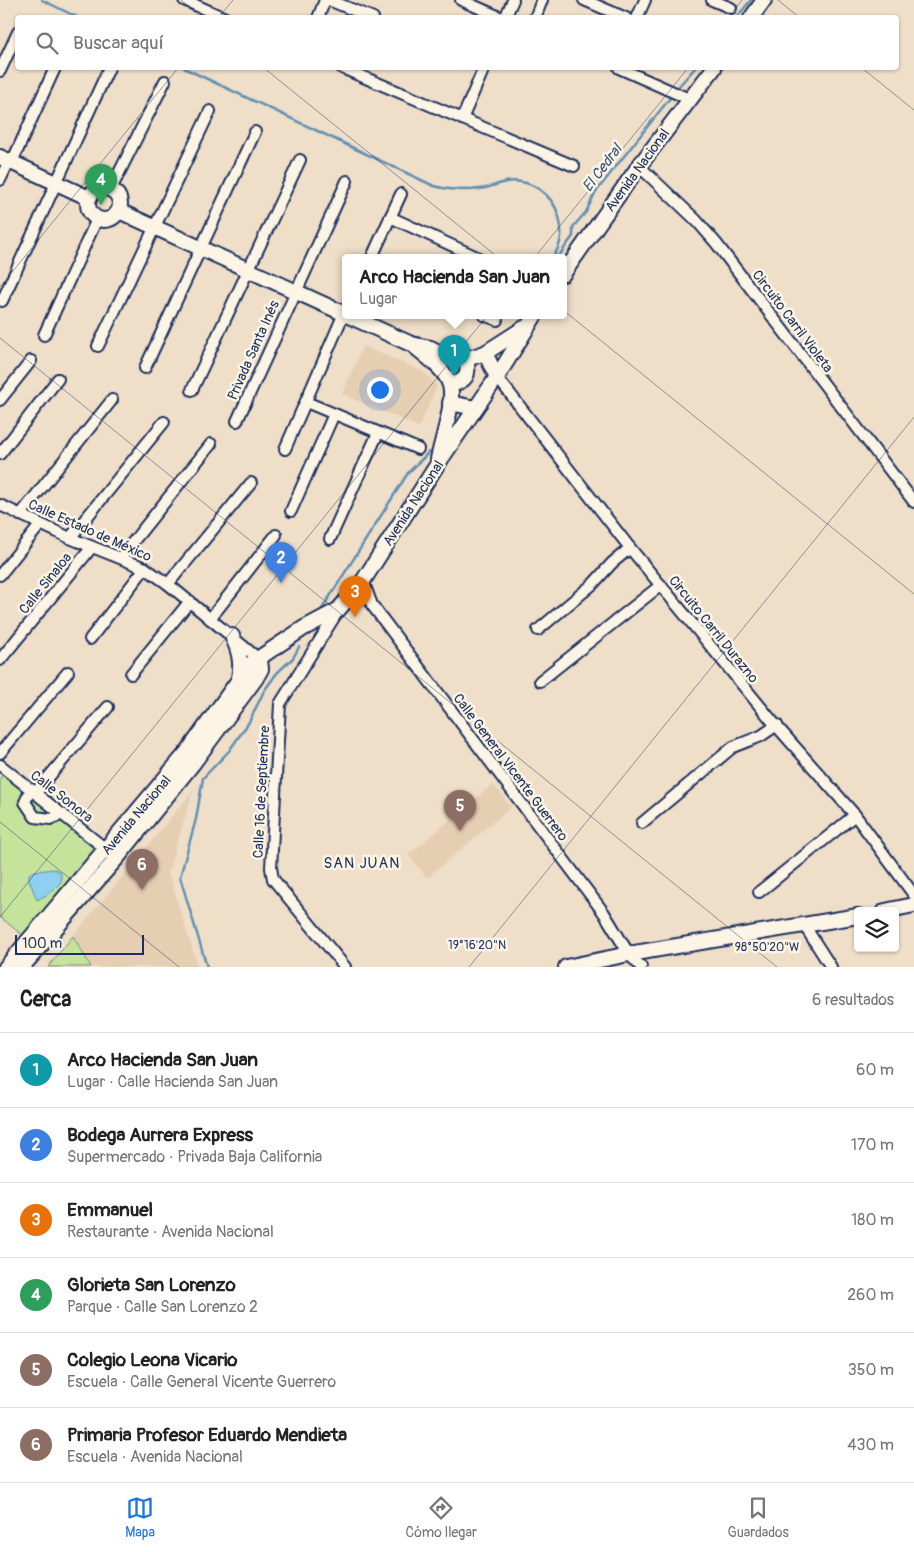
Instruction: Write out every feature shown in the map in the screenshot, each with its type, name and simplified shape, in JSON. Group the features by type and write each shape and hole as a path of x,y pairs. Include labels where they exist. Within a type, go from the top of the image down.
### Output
{"main road":[{"path":"753,15 764,0"},
{"name":"Avenida Nacional","path":"567,268 639,166 712,70"},
{"path":"7,160 89,198"},
{"path":"89,198 101,188 111,189 119,196 119,211"},
{"path":"89,198 90,212 97,219 108,220 119,211"},
{"path":"119,211 342,311"},
{"path":"359,319 411,344 430,348 445,356 466,359 485,353 527,326"},
{"name":"Avenida Nacional","path":"22,967 112,854 188,752 250,664 260,660 304,628 338,610 363,581 437,464 497,377 532,319"},
{"path":"411,344 437,366 450,384 450,403 437,464"},
{"path":"485,353 497,377"},
{"path":"450,384 460,383 465,379 469,371 466,359"},
{"path":"450,403 476,408"},
{"path":"232,636 239,650 241,668 238,682"},
{"name":"Avenida Nacional","path":"6,967 112,854 194,762 256,678 261,669 260,660"},
{"path":"899,909 914,906"},
{"path":"566,967 630,954 854,917"}],"street":[{"path":"184,0 218,15"},
{"path":"319,15 325,0"},
{"path":"329,0 366,15"},
{"path":"461,0 495,15"},
{"path":"507,15 513,0"},
{"path":"536,15 542,0"},
{"path":"584,0 619,15"},
{"path":"638,15 645,0"},
{"path":"712,0 731,8"},
{"path":"0,71 15,38"},
{"path":"0,180 7,160 54,70"},
{"path":"2,301 108,70"},
{"path":"347,70 574,166"},
{"path":"462,118 483,70"},
{"path":"624,70 689,99"},
{"path":"111,189 165,81"},
{"path":"98,346 210,111"},
{"path":"145,368 254,132"},
{"path":"192,390 247,269 300,160"},
{"name":"Circuito Carril Violeta","path":"639,166 696,220 716,243 914,502"},
{"name":"Privada Santa Inés","path":"237,421 294,291 346,181"},
{"path":"373,254 401,194"},
{"path":"390,217 470,254"},
{"path":"44,335 97,219"},
{"path":"284,449 343,319"},
{"path":"0,400 31,361"},
{"name":"Circuito Carril Durazno","path":"497,377 630,548 776,725 855,815 914,895"},
{"path":"0,454 58,379"},
{"path":"20,515 112,400"},
{"path":"306,402 418,449"},
{"path":"291,511 334,414"},
{"path":"70,538 164,422"},
{"path":"330,539 378,433"},
{"path":"122,557 211,444"},
{"path":"168,584 251,483"},
{"name":"Calle Estado de México","path":"0,505 70,538 146,568 190,601 260,660"},
{"path":"0,575 40,525"},
{"path":"210,618 276,535"},
{"name":"Calle Sinaloa","path":"0,660 92,547"},
{"path":"538,630 594,584 612,563 630,548"},
{"path":"90,639 146,568"},
{"name":"Calle General Vicente Guerrero","path":"363,581 372,605 604,913 630,954 641,967"},
{"path":"540,681 661,585"},
{"path":"131,674 190,601"},
{"name":"Calle 16 de Septiembre","path":"338,610 280,704 271,868 273,879 344,967"},
{"path":"0,753 68,672"},
{"path":"63,814 51,819 35,817 25,802 108,707"},
{"path":"642,823 733,747 761,736 776,725"},
{"name":"Calle Sonora","path":"0,765 112,854"},
{"path":"759,892 855,815"},
{"path":"804,925 831,967"}],"shaded area":[{"path":"363,346 424,372 437,386 419,427 342,394"},
{"path":"493,784 511,807 427,878 408,855"},
{"path":"193,791 168,872 198,967 91,967 73,936"}],"green space":[{"path":"3,775 96,850 25,937 0,917 0,778"},
{"path":"73,936 91,967 48,967"}],"water":[{"path":"55,869 61,873 61,882 50,893 37,900 29,880 29,874 35,871"}],"waterway":[{"path":"42,0 73,15"},
{"name":"El Cedral","path":"738,15 751,0"},
{"path":"188,70 434,186 474,190 515,181 532,185 552,201 559,217 561,238 554,254"},
{"name":"El Cedral","path":"679,86 693,70"},
{"name":"El Cedral","path":"560,254 573,236 573,227 586,212 595,193 670,98"},
{"path":"320,612 408,473 429,452"},
{"path":"207,967 180,877 196,819 203,778 229,751 249,722 264,691 277,673 293,658 299,647"}],"place":[{"name":"Glorieta San Lorenzo","path":"101,205"},
{"name":"Arco Hacienda San Juan","path":"454,376"},
{"name":"Bodega Aurrera Express","path":"281,583"},
{"name":"Emmanuel","path":"355,617"},
{"name":"Colegio Leona Vicario","path":"460,831"},
{"name":"Primaria Profesor Eduardo Mendieta","path":"142,890"}],"district":[{"name":"SAN JUAN","path":"362,863"}]}
